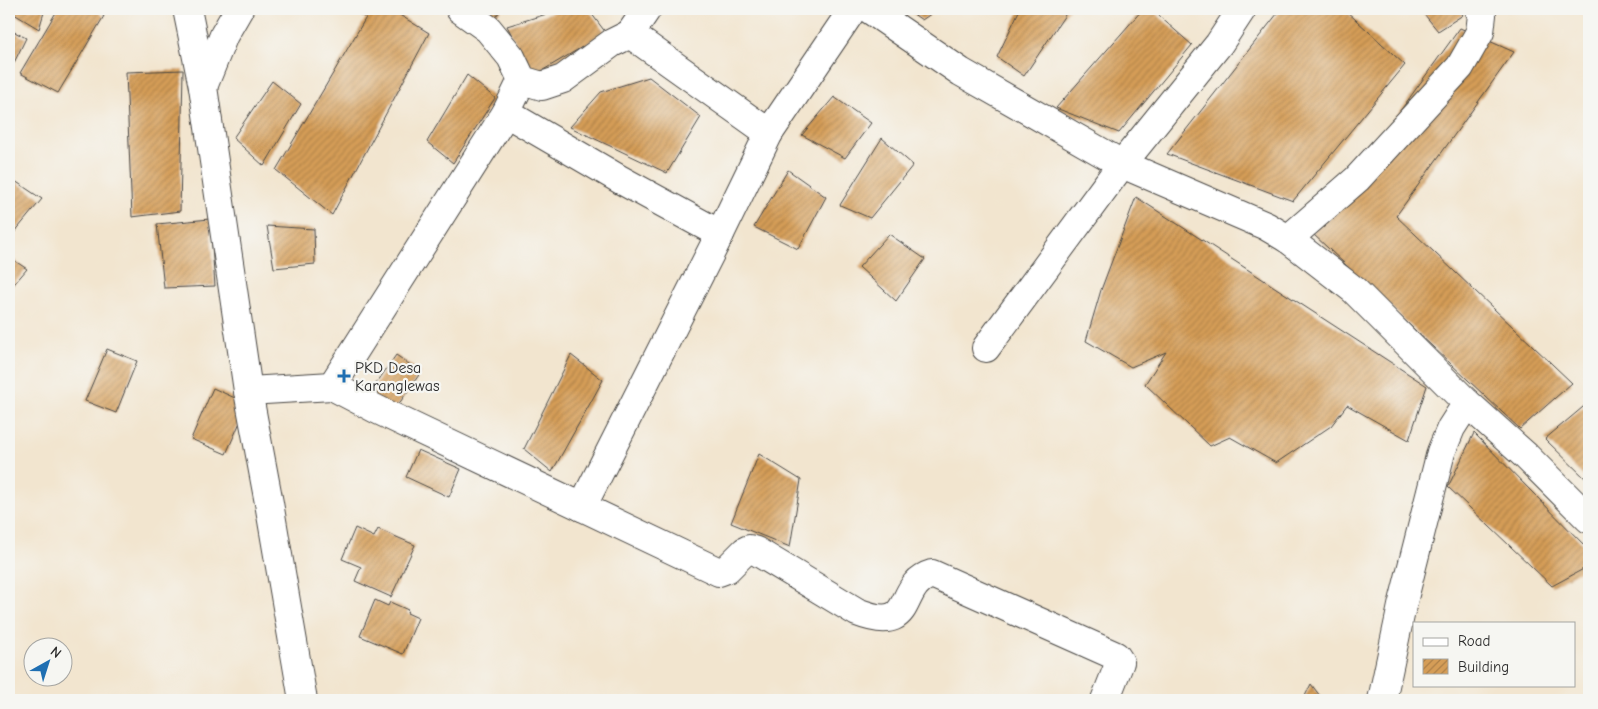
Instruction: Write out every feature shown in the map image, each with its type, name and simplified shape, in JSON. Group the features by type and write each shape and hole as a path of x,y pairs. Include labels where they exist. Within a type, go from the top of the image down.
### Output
{"street":[{"path":"187,9 203,88 248,391 304,700"},
{"path":"203,88 224,35 239,9"},
{"path":"332,386 506,113 522,80 512,57 488,29 460,9"},
{"path":"522,80 542,86 563,79 612,42 630,34 647,9"},
{"path":"582,507 769,133 853,9"},
{"path":"869,9 961,72 1122,164 1266,226 1288,239 1354,290 1468,404 1526,456 1589,519"},
{"path":"986,348 1122,164 1219,44 1242,9"},
{"path":"1288,239 1357,179 1460,67 1480,32 1482,16 1479,9"},
{"path":"630,34 769,133"},
{"path":"506,113 621,180 720,234"},
{"path":"248,391 332,386 378,410 719,572 728,569 745,551 749,549 756,551 857,612 869,616 883,619 896,616 903,608 916,582 932,574 1116,656 1120,662 1106,700"},
{"path":"1382,700 1402,606 1441,452 1451,428 1468,404"}],"building":[{"path":"9,9 45,9 39,29 9,11"},
{"path":"58,9 93,9 104,16 58,93 20,73"},
{"path":"350,9 370,9 364,17"},
{"path":"371,9 390,9 429,33 332,215 276,170"},
{"path":"486,9 502,9 495,17"},
{"path":"563,9 588,9 606,33 533,76 507,26"},
{"path":"906,9 938,9 922,20"},
{"path":"1020,9 1069,9 1024,76 997,57"},
{"path":"1143,9 1151,9 1192,45 1119,133 1056,108"},
{"path":"1281,9 1344,9 1405,65 1293,201 1167,154"},
{"path":"1420,9 1458,9 1463,15 1438,31"},
{"path":"1460,28 1514,52 1396,216 1572,383 1520,429 1312,233"},
{"path":"9,29 26,38 9,73"},
{"path":"183,70 180,211 132,217 126,72"},
{"path":"467,75 495,98 453,163 427,142"},
{"path":"649,77 701,117 667,173 570,127 601,92"},
{"path":"272,81 301,104 264,166 233,138"},
{"path":"834,97 871,123 845,158 802,135"},
{"path":"882,138 913,165 870,218 840,205"},
{"path":"788,170 826,197 798,249 754,227"},
{"path":"9,177 42,199 9,239"},
{"path":"1136,197 1427,386 1409,440 1347,405 1331,426 1276,463 1230,437 1210,446 1145,384 1166,352 1131,367 1086,341 1101,290"},
{"path":"210,219 215,286 164,288 157,224"},
{"path":"267,226 314,229 315,264 274,268"},
{"path":"889,234 925,259 896,301 859,267"},
{"path":"9,257 27,269 9,290"},
{"path":"107,349 137,361 116,413 85,401"},
{"path":"396,355 421,372 394,411 369,394"},
{"path":"571,355 603,380 552,472 524,449"},
{"path":"213,388 248,404 226,454 191,439"},
{"path":"1589,402 1589,482 1545,439"},
{"path":"1474,433 1589,550 1589,566 1552,586 1448,487"},
{"path":"418,450 461,469 449,497 406,477"},
{"path":"759,454 801,480 790,547 731,523"},
{"path":"355,528 374,537 378,529 415,545 391,597 355,581 361,567 342,559"},
{"path":"375,600 388,606 390,602 408,610 407,613 418,618 403,654 360,636"},
{"path":"1311,684 1323,700 1303,700"}],"place":[{"name":"PKD Desa Karanglewas","path":"344,376"}]}
